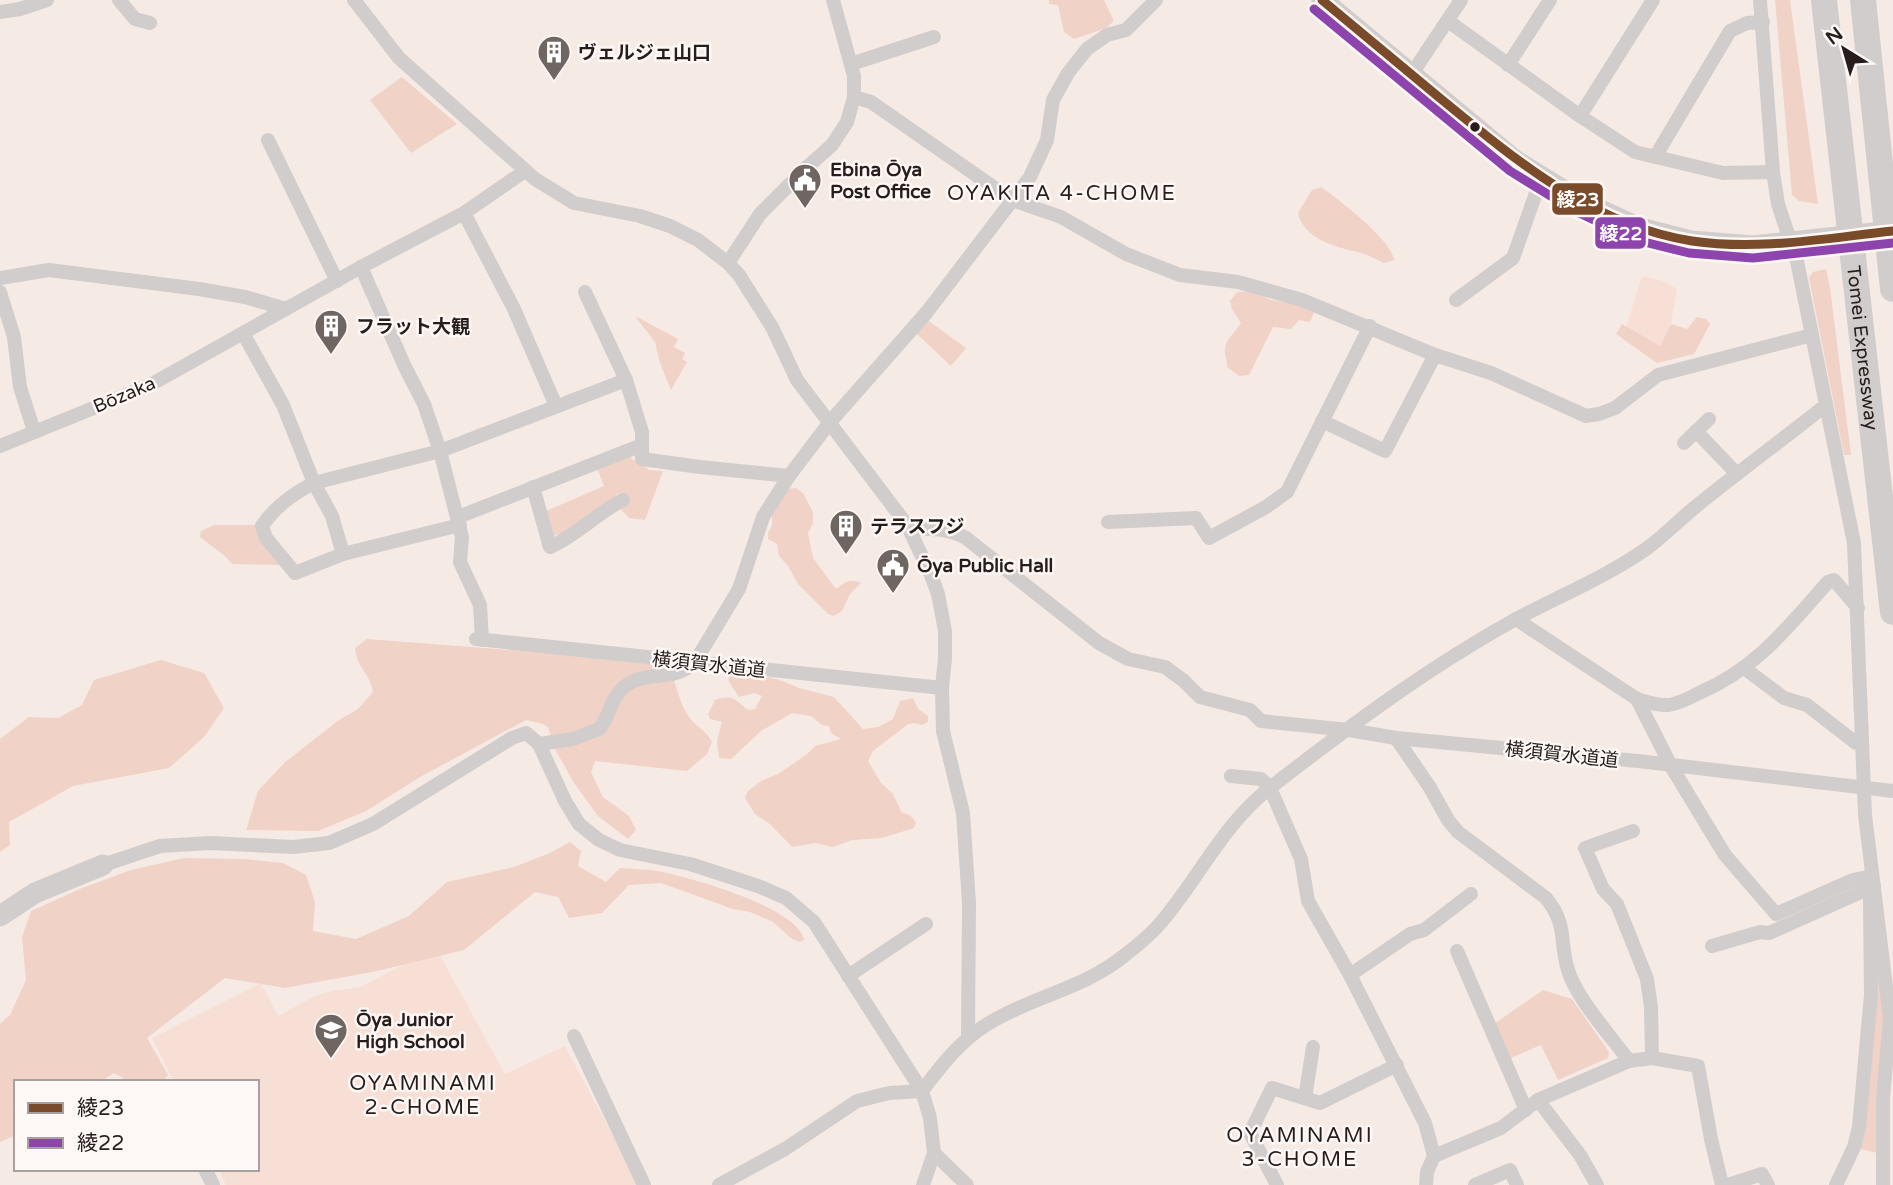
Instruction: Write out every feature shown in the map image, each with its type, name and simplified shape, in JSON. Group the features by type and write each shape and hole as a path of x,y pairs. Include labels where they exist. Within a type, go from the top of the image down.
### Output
{"highway":[{"name":"Tomei Expressway","path":"1824,0 1893,612"},
{"name":"Tomei Expressway","path":"1863,0 1892,282"}],"street":[{"path":"0,12 47,0"},
{"path":"119,0 135,19 150,23"},
{"path":"354,0 399,58 525,171 574,202 640,216 670,226 698,240 728,263 739,275 772,327 797,380 910,530 932,575 943,614 945,658 942,688 946,746 963,813 970,903 968,1038"},
{"path":"728,263 760,214 832,145 847,122 854,97 851,64 833,0"},
{"path":"539,744 573,739 599,729 616,695 624,687 642,678 678,674 695,662 739,589 763,517 789,476 830,422 928,312 1030,177 1047,140 1053,100 1068,74 1087,49 1107,35 1126,30 1156,0"},
{"path":"1322,0 1516,161 1581,201 1640,228 1691,241 1753,246 1893,232"},
{"path":"1411,75 1461,0"},
{"path":"1508,65 1550,0"},
{"path":"1580,116 1653,0"},
{"path":"1760,0 1773,172 1778,204 1797,261 1850,515 1858,608 1862,743 1868,789 1873,881 1890,1019 1883,1098 1882,1185"},
{"path":"1448,21 1635,152 1723,173 1773,172"},
{"path":"1655,157 1730,31 1747,23 1763,22"},
{"path":"851,64 934,37"},
{"path":"854,97 871,102 1012,200 1061,217 1126,254 1180,275 1262,287 1370,326 1435,355 1491,373 1586,416 1615,408 1658,375 1812,335"},
{"path":"268,140 337,281"},
{"name":"Bōzaka","path":"0,446 150,385 361,267 464,213 525,171"},
{"path":"1456,300 1513,258 1536,193 1544,179"},
{"path":"464,213 514,309 556,406"},
{"path":"361,267 424,404 459,521"},
{"path":"0,278 49,270 199,289 286,309"},
{"path":"0,292 14,337 20,387 34,431"},
{"path":"585,292 626,380 642,432 642,459 789,476"},
{"path":"1108,522 1196,519 1209,538 1266,507 1287,492 1370,326"},
{"path":"243,333 283,405 314,483 332,516 344,554"},
{"path":"1322,421 1385,451 1435,355"},
{"path":"626,380 440,451 314,483 300,490 269,515 262,526 266,538 295,573 344,554 459,521 533,487 642,445"},
{"path":"719,1185 785,1149 857,1101 889,1093 922,1091 968,1038 986,1025 1112,966 1161,923 1245,808 1269,788 1422,677 1516,619 1637,555 1826,405"},
{"path":"1684,443 1709,419"},
{"path":"1696,431 1737,474"},
{"path":"533,487 550,547 623,500"},
{"name":"横須賀水道道","path":"459,521 462,537 460,562 480,605 479,640 942,688"},
{"name":"横須賀水道道","path":"910,530 942,529 966,538 1099,643 1128,659 1165,667 1200,697 1250,710 1261,721 1893,791"},
{"path":"1516,619 1637,699 1669,705 1710,689 1744,668 1768,649 1828,582 1834,580 1858,608"},
{"path":"1744,668 1784,698 1807,705 1856,743 1862,743"},
{"path":"1637,699 1671,766 1725,855 1776,914 1853,880 1873,881"},
{"path":"0,916 35,893 103,865 160,846 210,843 293,847 329,843 373,824 512,738 526,733 539,744 565,801 579,824 599,839 620,850 690,864 758,886 786,898 814,922 922,1091 930,1118 934,1153 923,1185"},
{"path":"1396,738 1458,832 1546,898 1555,909 1562,925 1568,970 1575,986 1629,1061"},
{"path":"1231,776 1261,779 1269,788 1301,859 1308,901 1350,975 1425,1123 1434,1156 1427,1172 1426,1185"},
{"path":"1633,831 1585,848 1603,889 1617,904 1647,979 1651,1007 1652,1058"},
{"path":"1712,946 1760,932 1769,933 1873,881"},
{"path":"1836,1185 1854,1147 1859,1127 1871,995 1868,901 1873,881"},
{"path":"1350,975 1410,934 1424,930 1471,894"},
{"path":"848,975 926,925"},
{"path":"1457,951 1526,1110"},
{"path":"573,1036 644,1185"},
{"path":"1305,1098 1313,1047"},
{"path":"1434,1156 1502,1128 1538,1100 1629,1061 1652,1058 1698,1066 1711,1139 1725,1185 1762,1174 1768,1185"},
{"path":"1277,1185 1250,1133 1272,1088 1321,1103 1397,1065"},
{"path":"1538,1100 1580,1155 1597,1185"},
{"path":"934,1153 967,1185"},
{"path":"1475,1185 1510,1170 1517,1185"}],"shaded area":[{"path":"1049,0 1104,0 1114,21 1106,28 1074,39 1064,32 1058,5 1049,4"},
{"path":"1775,0 1790,0 1818,204 1799,201 1792,195"},
{"path":"402,77 457,124 411,153 370,100"},
{"path":"1321,187 1375,231 1394,260 1384,263 1330,244 1307,229 1298,213 1312,190"},
{"path":"1826,269 1851,455 1844,455 1809,278 1813,272"},
{"path":"1642,276 1663,281 1677,289 1671,324 1660,346 1626,327"},
{"path":"1251,291 1271,300 1310,306 1315,310 1310,322 1299,320 1291,329 1273,327 1249,375 1239,376 1227,367 1225,354 1227,342 1241,323 1230,301 1237,292"},
{"path":"635,316 678,339 674,347 685,353 682,359 687,362 671,390 655,342"},
{"path":"1697,317 1706,319 1710,324 1694,354 1657,363 1616,334 1622,324 1660,346 1671,324 1687,329"},
{"path":"926,319 966,348 951,366 915,332"},
{"path":"627,455 649,470 663,471 645,520 629,518 619,507 624,502 619,493 569,531 553,535 546,511 604,486 597,468"},
{"path":"796,488 803,493 813,512 813,523 808,533 813,558 836,589 848,582 861,583 850,594 842,611 834,616 828,614 798,584 779,556 777,544 768,539 772,512 786,489"},
{"path":"214,525 258,525 260,539 279,565 232,564 200,537 201,531"},
{"path":"367,639 669,662 685,711 712,742 707,754 687,771 595,761 591,772 603,797 629,816 636,830 628,839 598,816 574,783 555,749 548,727 526,720 420,777 366,811 318,831 246,830 258,791 284,763 339,720 358,709 373,692 358,661 355,648"},
{"path":"161,660 204,673 224,708 204,737 169,768 73,786 9,822 10,845 0,852 0,739 29,717 58,718 82,705 94,680"},
{"path":"731,670 752,672 834,697 863,729 878,727 893,719 900,701 913,698 918,709 928,716 928,722 922,725 907,725 873,751 868,761 881,783 893,794 902,813 915,821 914,828 882,838 852,840 833,847 815,843 792,847 770,824 755,814 745,798 748,791 761,781 778,774 815,746 841,739 831,733 829,726 822,725 811,716 792,713 761,731 731,759 719,758 717,741 722,722 710,719 708,714 715,700 730,698 748,710 755,709 762,696 755,693 739,697 729,682 728,675"},
{"path":"570,842 581,851 578,866 606,882 620,868 657,871 740,895 784,916 798,928 804,940 800,942 792,939 773,922 750,912 733,909 661,883 629,885 602,913 569,918 558,897 535,892 464,950 377,971 285,988 225,978 147,1038 168,1075 164,1080 126,1080 114,1073 103,1080 14,1080 14,1136 0,1142 0,1024 10,1015 26,980 22,937 31,911 131,870 184,858 245,859 283,863 306,875 315,902 313,931 356,939 409,916 447,882 514,867"},
{"path":"1872,913 1884,998 1877,1153 1857,1148"},
{"name":"Ōya Junior High School","path":"436,948 505,1074 565,1046 637,1185 226,1185 219,1171 259,1171 259,1080 173,1080 152,1038 261,983 278,1016 315,996 360,987"},
{"path":"1543,990 1572,999 1609,1052 1608,1058 1558,1080 1541,1045 1506,1060 1491,1026"}],"transit line":[{"name":"綾23","path":"1322,0 1497,144 1557,187 1622,221 1656,233 1692,241 1742,245 1893,231"},
{"name":"綾22","path":"1314,9 1510,171 1575,211 1636,240 1689,253 1753,258 1893,243"}],"place":[{"name":"ヴェルジェ山口","path":"554,82"},
{"name":"Ebina Ōya Post Office","path":"805,210"},
{"name":"フラット大観","path":"331,356"},
{"name":"テラスフジ","path":"846,556"},
{"name":"Ōya Public Hall","path":"893,595"},
{"name":"Ōya Junior High School","path":"331,1060"}],"district":[{"name":"OYAKITA 4-CHOME","path":"1062,193"},
{"name":"OYAMINAMI 2-CHOME","path":"423,1095"},
{"name":"OYAMINAMI 3-CHOME","path":"1300,1147"}]}
